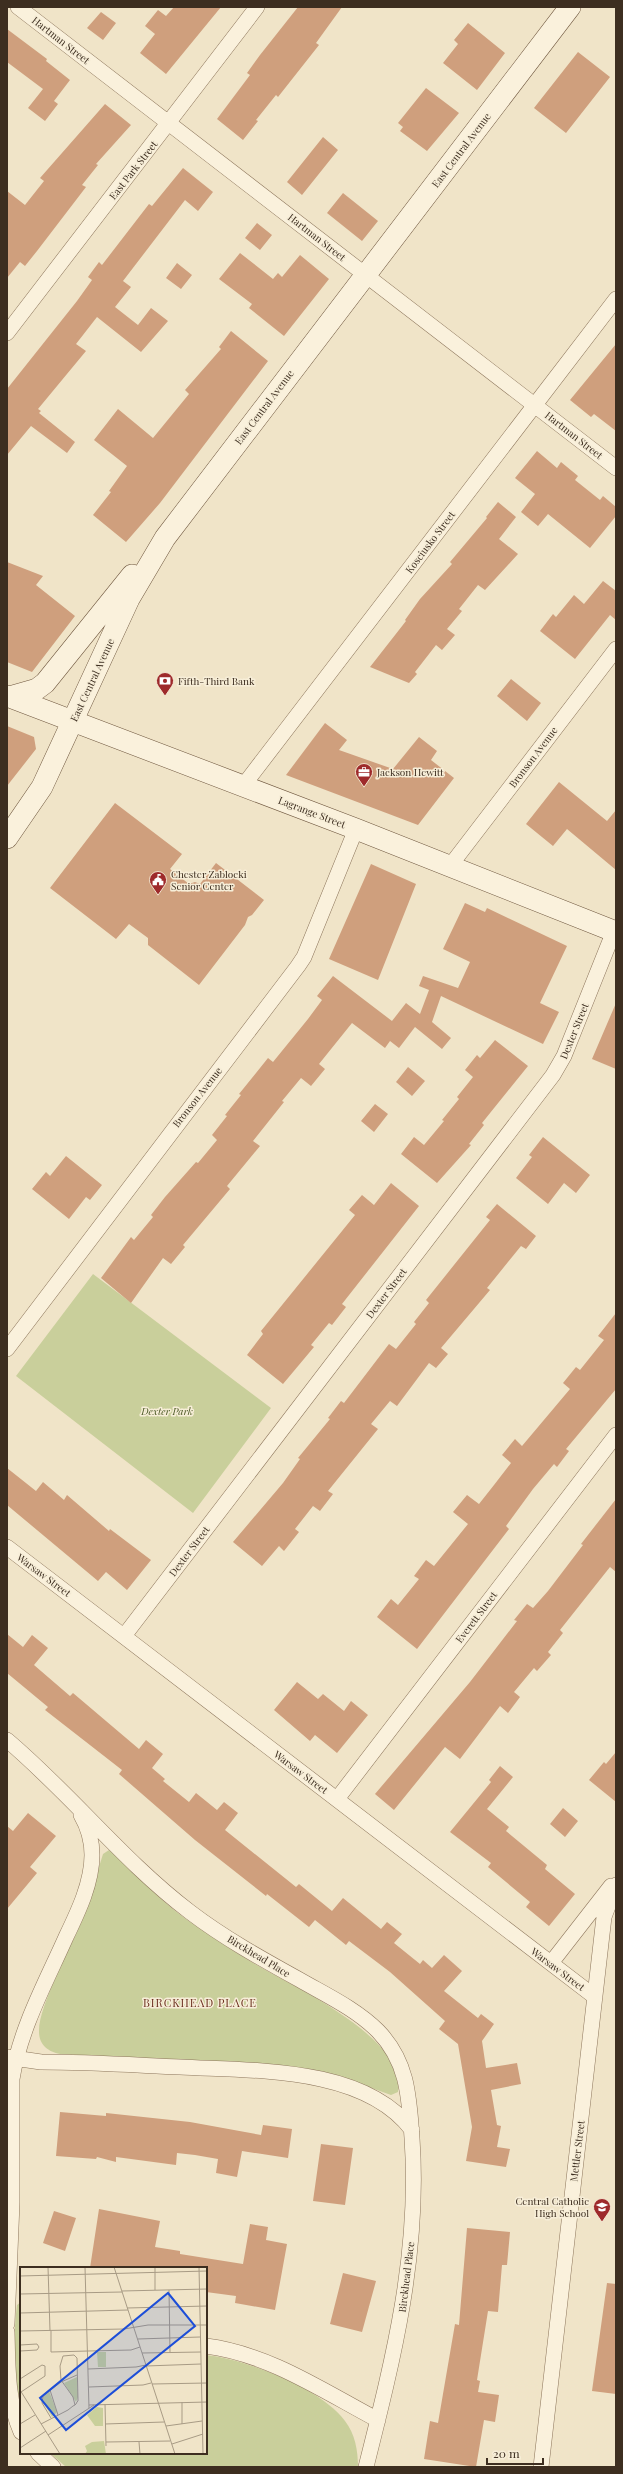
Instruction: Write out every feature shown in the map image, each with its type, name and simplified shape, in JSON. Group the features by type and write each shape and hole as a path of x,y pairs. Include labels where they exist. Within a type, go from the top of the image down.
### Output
{"street":[{"name":"Hartman Street","path":"18,7 616,468"},
{"name":"East Park Street","path":"7,332 257,7"},
{"name":"East Central Avenue","path":"7,838 42,787 137,582 184,512 570,7"},
{"name":"Kosciusko Street","path":"243,786 616,299"},
{"path":"8,697 37,689 45,683 184,512"},
{"name":"Bronson Avenue","path":"450,866 616,648"},
{"name":"Lagrange Street","path":"8,697 356,829 615,931"},
{"name":"Bronson Avenue","path":"7,1348 298,966 304,957 356,829"},
{"name":"Dexter Street","path":"124,1636 553,1075 564,1056 615,931"},
{"name":"Everett Street","path":"337,1799 616,1435"},
{"name":"Warsaw Street","path":"7,1547 595,1997"},
{"name":"Birckhead Place","path":"7,1740 69,1797 130,1859 189,1911 257,1956 345,2006 376,2029 397,2055 407,2081 412,2130 414,2189 407,2277 394,2355 366,2467"},
{"name":"Birckhead Place","path":"7,2324 13,2156 11,2058 76,1916 91,1868 91,1841 87,1825 69,1797"},
{"path":"551,1964 616,1879"},
{"name":"Mettler Street","path":"541,2467 604,1917 616,1885"},
{"path":"11,2058 249,2070 312,2078 356,2090 374,2098 401,2116 412,2130"},
{"name":"Birckhead Place","path":"10,2260 20,2285"},
{"path":"7,2332 8,2386 14,2415 20,2430"},
{"path":"207,2346 238,2352 274,2364 378,2420"},
{"path":"39,2454 53,2467"}],"green space":[{"name":"Dexter Park","path":"93,1274 271,1408 193,1513 16,1376"},
{"path":"109,1850 166,1903 186,1919 246,1959 319,2000 344,2016 367,2034 386,2053 397,2072 398,2092 391,2095 338,2076 283,2066 60,2054 52,2052 45,2047 39,2037 40,2021 44,2007 56,1976 86,1910 103,1854"},
{"path":"20,2303 20,2403 16,2382 14,2343 17,2305"},
{"path":"207,2355 241,2362 261,2369 281,2377 319,2397 334,2409 345,2421 351,2431 355,2442 358,2467 66,2467 51,2454 207,2454"}],"building":[{"path":"174,7 221,7 166,74 140,53 155,34 145,26 158,10 166,16"},
{"path":"298,7 342,7 316,43 319,45 278,97 276,95 256,120 258,121 243,140 217,119 250,75 247,73 260,55"},
{"path":"101,12 116,23 103,40 87,28"},
{"path":"468,23 505,53 477,90 443,63 458,44 454,40"},
{"path":"7,29 47,59 46,61 70,80 54,101 58,104 45,121 28,108 43,89 7,62"},
{"path":"578,52 610,77 566,133 534,108"},
{"path":"426,88 459,113 427,151 400,131 403,127 398,123"},
{"path":"105,104 131,125 96,164 98,165 82,185 86,187 25,266 20,262 7,278 7,191 25,205 44,181 40,178"},
{"path":"323,137 338,150 302,195 287,182"},
{"path":"183,168 213,192 198,211 185,200 123,281 131,287 115,307 138,325 151,308 168,321 141,352 97,317 76,344 86,351 38,409 41,411 39,413 75,442 67,453 31,426 7,455 7,389 77,301 92,280 88,277 99,262 102,265 149,204 152,206"},
{"path":"343,193 378,221 362,241 327,213"},
{"path":"257,223 272,235 260,250 245,238"},
{"path":"240,253 273,279 278,273 282,277 300,255 329,279 284,336 249,308 252,304 219,279"},
{"path":"177,263 192,275 181,289 166,278"},
{"path":"231,331 268,361 160,503 126,542 93,515 111,492 109,491 127,466 94,440 118,409 153,438 189,394 185,390 221,349 219,347"},
{"path":"616,344 616,431 594,414 591,417 570,400"},
{"path":"537,451 557,468 561,462 578,476 575,480 600,500 603,496 616,507 616,516 590,548 548,514 538,526 521,512 535,494 515,478"},
{"path":"498,502 516,517 499,539 518,554 485,590 478,585 459,609 462,611 447,629 455,635 442,650 436,645 415,672 417,674 409,683 370,667 406,621 405,620 420,599 452,564 450,562 487,518 486,517"},
{"path":"7,562 43,576 36,585 75,616 32,672 7,662"},
{"path":"603,581 616,591 616,620 610,615 575,659 540,631 553,614 556,617 574,595 584,604"},
{"path":"511,679 541,703 527,721 497,696"},
{"path":"325,723 347,740 339,750 393,769 419,737 437,751 431,760 454,778 418,825 286,775"},
{"path":"7,726 34,737 36,749 7,786"},
{"path":"559,782 607,821 616,810 616,870 567,829 553,846 526,824"},
{"name":"Chester Zablocki Senior Center","path":"115,803 182,854 170,869 189,884 195,882 200,884 216,863 264,900 252,915 248,917 245,925 199,985 148,945 148,938 129,924 116,939 50,888"},
{"path":"371,864 416,884 378,980 329,959"},
{"path":"465,903 485,912 487,908 567,946 540,1003 559,1012 543,1044 441,996 432,1022 451,1038 442,1049 415,1027 399,1048 390,1041 385,1048 352,1023 319,1064 325,1069 311,1086 301,1078 282,1101 284,1102 253,1141 260,1146 227,1186 230,1189 183,1245 185,1247 171,1264 163,1258 131,1303 101,1278 131,1237 134,1240 153,1217 151,1215 165,1197 196,1162 198,1163 217,1140 212,1135 227,1116 225,1115 241,1095 239,1094 268,1058 273,1062 308,1019 322,1000 317,996 333,976 392,1021 406,1003 420,1014 429,990 419,986 423,976 458,988 470,962 443,949"},
{"path":"616,1003 616,1069 592,1059"},
{"path":"495,1040 528,1066 482,1123 484,1125 469,1144 471,1145 437,1183 401,1154 414,1137 424,1145 444,1121 442,1120 459,1099 457,1097 473,1077 465,1070 477,1055 480,1058"},
{"path":"408,1067 425,1081 412,1096 396,1082"},
{"path":"375,1104 388,1114 374,1132 361,1121"},
{"path":"543,1137 590,1175 576,1193 564,1183 548,1204 516,1178 532,1157 529,1155"},
{"path":"66,1156 102,1185 90,1200 86,1197 69,1219 32,1189 46,1172 50,1176"},
{"path":"391,1183 419,1206 342,1304 346,1307 332,1325 329,1323 311,1345 314,1347 283,1384 247,1355 263,1334 261,1331 355,1215 349,1210 362,1195 374,1205"},
{"path":"497,1204 536,1236 526,1249 521,1246 487,1288 490,1290 441,1348 448,1354 436,1368 429,1363 397,1406 390,1401 371,1424 378,1429 328,1491 333,1494 320,1511 313,1506 295,1529 299,1532 284,1551 279,1546 262,1566 233,1542 283,1483 300,1459 298,1458 330,1419 328,1418 341,1401 344,1403 389,1344 396,1349 416,1324 414,1322 429,1303 426,1300 490,1220 486,1217"},
{"path":"616,1313 616,1389 566,1449 569,1451 557,1467 554,1464 533,1489 506,1526 509,1529 417,1649 377,1617 391,1599 398,1605 419,1579 414,1576 426,1560 434,1566 468,1524 453,1512 467,1495 479,1504 511,1463 502,1455 515,1439 522,1446 570,1389 563,1383 576,1367 580,1370 604,1340 598,1336"},
{"path":"7,1468 36,1491 43,1482 64,1500 67,1495 109,1531 110,1529 151,1560 127,1590 106,1572 98,1581 7,1505"},
{"path":"616,1499 616,1572 610,1567 560,1630 563,1633 548,1652 551,1655 537,1671 534,1668 514,1692 520,1697 508,1713 500,1706 460,1759 445,1747 394,1810 375,1794 470,1682 517,1621 514,1620 527,1604 533,1608 548,1591 583,1545 581,1544"},
{"path":"7,1634 23,1647 32,1635 48,1648 34,1665 70,1696 73,1693 139,1749 146,1740 163,1754 152,1768 165,1779 163,1781 189,1802 196,1793 217,1810 224,1802 238,1813 225,1830 296,1887 299,1884 332,1911 343,1898 381,1929 387,1922 402,1934 394,1943 420,1964 423,1960 432,1968 444,1955 462,1971 444,1991 478,2018 481,2014 494,2024 482,2041 486,2068 517,2063 521,2084 491,2090 497,2125 501,2126 497,2147 510,2149 506,2167 466,2161 472,2127 458,2044 439,2029 445,2021 390,1972 349,1941 346,1945 315,1920 309,1927 267,1894 266,1896 195,1840 119,1774 122,1770 45,1710 48,1707 7,1673"},
{"path":"297,1682 318,1699 323,1694 344,1711 351,1701 368,1715 337,1753 315,1735 310,1741 274,1710"},
{"path":"616,1752 616,1802 589,1780 604,1762 606,1764"},
{"path":"500,1766 513,1777 487,1809 509,1827 506,1831 547,1865 545,1869 575,1894 549,1926 526,1907 530,1902 488,1867 491,1863 450,1832 491,1782 489,1780"},
{"path":"563,1808 578,1821 565,1837 550,1824"},
{"path":"28,1813 56,1836 30,1867 37,1873 7,1909 7,1826 13,1831"},
{"path":"60,2112 106,2116 106,2113 190,2122 261,2135 263,2125 292,2129 288,2158 242,2151 237,2177 216,2173 218,2159 195,2155 177,2153 176,2165 116,2157 116,2162 97,2157 96,2159 56,2156"},
{"path":"321,2144 353,2148 345,2205 313,2201"},
{"path":"99,2209 160,2221 155,2247 180,2251 180,2254 243,2264 250,2224 268,2227 266,2240 287,2244 275,2310 235,2303 236,2296 207,2292 207,2267 90,2267"},
{"path":"54,2211 76,2218 65,2251 43,2243"},
{"path":"467,2228 510,2232 507,2265 502,2265 498,2312 488,2311 477,2380 480,2381 478,2392 499,2395 495,2422 484,2420 476,2467 424,2459 430,2421 438,2423 455,2324 459,2325"},
{"path":"343,2273 376,2281 362,2332 330,2324"},
{"path":"607,2283 616,2284 616,2394 592,2391"}],"place":[{"name":"Fifth-Third Bank","path":"165,696"},
{"name":"Jackson Hewitt","path":"364,787"},
{"name":"Chester Zablocki Senior Center","path":"158,895"},
{"name":"Central Catholic High School","path":"602,2222"}],"district":[{"name":"BIRCKHEAD PLACE","path":"200,2003"}]}
